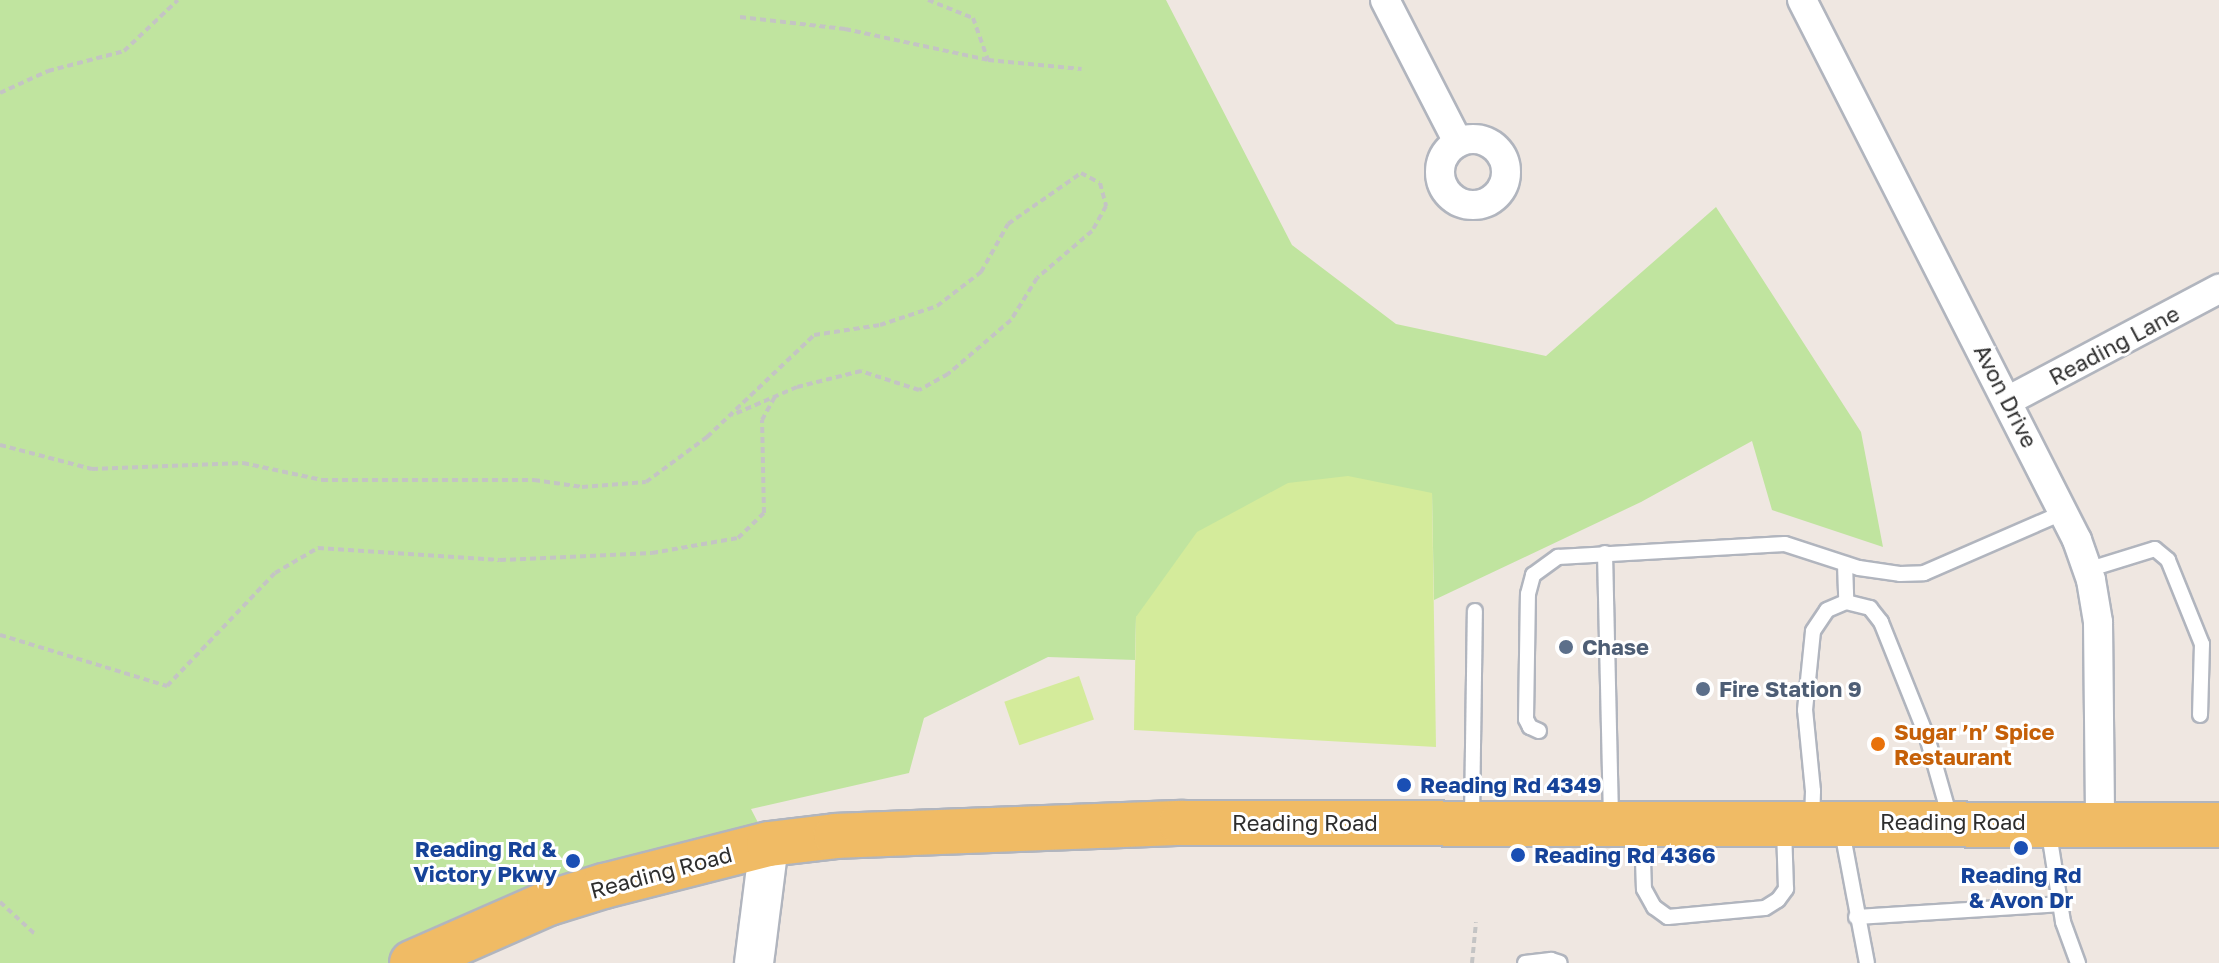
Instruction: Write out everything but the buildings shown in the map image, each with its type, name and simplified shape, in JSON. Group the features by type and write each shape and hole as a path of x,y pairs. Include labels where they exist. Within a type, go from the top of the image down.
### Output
{"main road":[{"name":"Reading Road","path":"412,963 549,903 659,870 769,844 836,836 1098,825 1472,822 2219,825"}],"street":[{"path":"1385,0 1458,142"},
{"name":"Avon Drive","path":"1802,0 2009,400 2064,512 2087,570 2098,622 2100,823"},
{"name":"Reading Lane","path":"2009,400 2219,289"},
{"path":"754,963 769,844"}],"lane":[{"path":"1539,731 1530,727 1526,719 1528,594 1533,575 1558,557 1785,544 1845,564 1900,574 1924,573 2064,512"},
{"path":"2087,570 2155,549 2168,560 2202,644 2200,715"},
{"path":"1605,553 1626,822 1644,889 1654,907 1668,917 1765,908 1778,900 1786,889 1812,822 1813,791 1805,710 1813,631 1827,610 1846,602 1870,608 1881,622 1927,737 1951,823"},
{"path":"1845,564 1846,602"},
{"path":"1472,822 1475,611"},
{"path":"1812,822 1856,917 1867,963"},
{"path":"2048,823 2060,904 2078,963"},
{"path":"1856,917 2060,904"},
{"path":"1525,963 1560,963"}],"path":[{"path":"0,93 48,71 124,51 178,0"},
{"path":"928,0 973,18 988,60"},
{"path":"740,17 845,29 988,60 1082,69"},
{"path":"0,445 92,469 243,463 322,480 534,480 582,487 646,482 732,415 814,335 880,325 937,306 981,272 1008,224 1081,173 1100,183 1106,206 1092,231 1037,278 1011,320 948,374 919,390 861,371 797,387 732,415"},
{"path":"0,635 167,686 275,573 318,548 500,560 652,553 738,538 764,513 762,420 776,396"},
{"path":"0,902 36,935"},
{"path":"1472,963 1476,922"}],"green space":[{"path":"0,0 1166,0 1292,245 1396,324 1546,356 1716,207 1861,432 1883,547 1772,510 1752,441 1641,502 1434,600 1432,493 1136,617 1135,660 1048,657 924,718 909,773 751,809 769,844 412,963 0,963"},
{"path":"1348,476 1432,493 1436,747 1134,730 1136,617 1197,532 1288,483"},
{"path":"1079,676 1094,719 1019,745 1004,702"}],"place":[{"name":"Chase","path":"1566,647"},
{"name":"Fire Station 9","path":"1703,689"},
{"name":"Sugar ’n’ Spice Restaurant","path":"1878,744"},
{"name":"Reading Rd 4349","path":"1404,785"},
{"name":"Reading Rd & Avon Dr","path":"2021,848"},
{"name":"Reading Rd 4366","path":"1518,855"},
{"name":"Reading Rd & Victory Pkwy","path":"573,861"}]}
